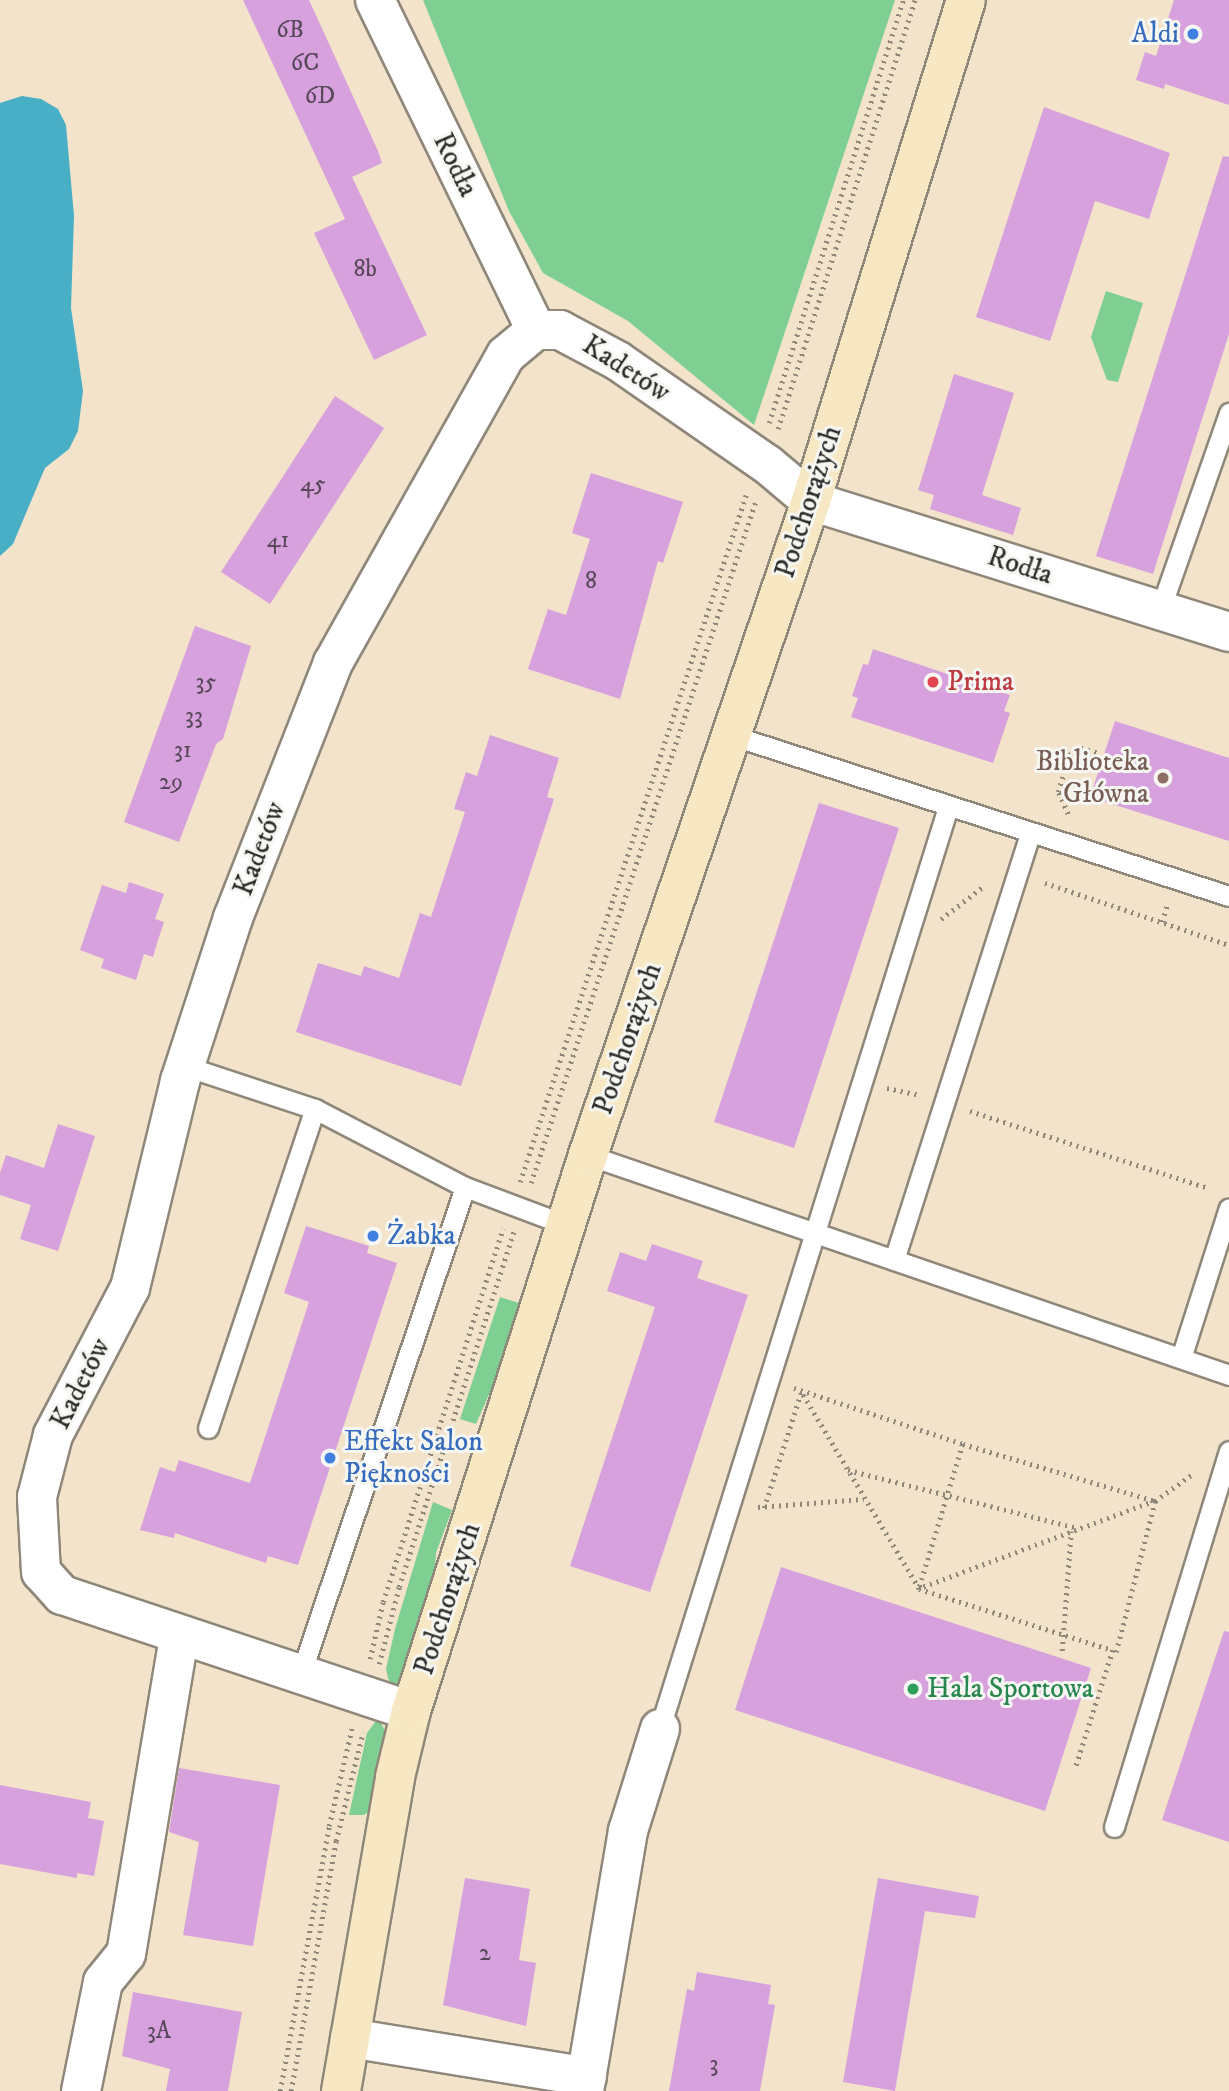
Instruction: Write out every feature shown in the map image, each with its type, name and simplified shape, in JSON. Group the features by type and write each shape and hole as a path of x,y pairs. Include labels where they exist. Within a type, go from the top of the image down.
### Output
{"street":[{"name":"Rodła","path":"375,0 536,331"},
{"name":"Podchorążych","path":"341,2091 395,1777 411,1711 588,1155 811,501 966,0"},
{"name":"Kadetów","path":"411,1711 179,1637 51,1587 41,1572 36,1542 41,1470 53,1436 130,1288 185,1066 233,918 333,663 506,355 536,331 560,331 583,340 767,464 811,501"},
{"name":"Rodła","path":"811,501 1229,632"},
{"path":"81,2091 103,1982 126,1954 179,1637"},
{"path":"350,2038 586,2084 628,1830 661,1723"}],"lane":[{"path":"1160,610 1229,413"},
{"path":"731,735 1229,896"},
{"path":"661,1723 948,807"},
{"path":"894,1260 1031,832"},
{"path":"185,1066 315,1110 465,1187 566,1225"},
{"path":"208,1428 315,1110"},
{"path":"588,1155 1229,1375"},
{"path":"300,1676 465,1187"},
{"path":"1181,1359 1229,1208"},
{"path":"1114,1827 1229,1451"}],"path":[{"path":"768,427 903,0"},
{"path":"774,443 915,0"},
{"path":"516,1194 750,484"},
{"path":"530,1187 760,488"},
{"path":"1073,818 1065,813 1058,792 1069,755 1081,748 1099,753"},
{"path":"932,926 996,878"},
{"path":"1045,883 1229,945"},
{"path":"886,1088 919,1096"},
{"path":"970,1111 1208,1188"},
{"path":"368,1667 387,1590 504,1227"},
{"path":"377,1672 398,1587 514,1231"},
{"path":"801,1392 1155,1501"},
{"path":"801,1392 919,1589 1113,1650 1075,1770"},
{"path":"801,1392 764,1508 864,1499"},
{"path":"919,1589 963,1444"},
{"path":"847,1470 1078,1528"},
{"path":"919,1589 1155,1501"},
{"path":"1116,1652 1155,1501"},
{"path":"1062,1651 1071,1531"},
{"path":"280,2091 329,1826 354,1722"},
{"path":"290,2091 336,1841 364,1728"}],"green space":[{"path":"423,0 895,0 754,425 628,321 543,273 509,211"},
{"path":"1106,291 1143,303 1118,382 1107,380 1091,337"},
{"path":"500,1297 528,1306 476,1424 460,1419"},
{"path":"433,1502 452,1510 436,1553 433,1594 400,1686 390,1686 386,1669 395,1629"},
{"path":"378,1718 389,1738 375,1807 364,1815 349,1815 367,1733"}],"water":[{"path":"22,96 41,99 58,109 66,125 74,216 71,308 83,391 78,431 69,449 45,468 13,544 0,556 0,103"}],"building":[{"path":"243,0 309,0 378,151 382,163 352,177 427,335 374,360 314,233 345,219"},
{"path":"1174,0 1229,0 1229,105 1165,84 1164,89 1136,80 1145,52 1156,56"},
{"path":"1044,107 1170,153 1149,219 1095,201 1050,341 976,317"},
{"path":"1223,156 1229,157 1229,334 1153,574 1096,556"},
{"path":"954,374 1014,393 982,495 1021,508 1013,535 930,509 934,495 918,490"},
{"path":"335,396 384,428 270,604 221,572"},
{"path":"591,473 683,502 663,563 658,561 620,699 528,669 548,609 566,615 590,539 572,533"},
{"path":"195,626 251,646 223,739 216,744 179,842 124,822"},
{"path":"873,649 1010,695 1004,711 1010,713 993,763 851,717 858,698 852,696 863,664 868,665"},
{"name":"Biblioteka Główna","path":"1115,721 1229,758 1229,841 1090,797"},
{"path":"490,735 559,758 547,797 554,799 461,1086 296,1032 318,963 361,976 364,966 399,978 420,913 431,917 465,812 454,809 466,772 477,776"},
{"path":"819,803 899,828 794,1148 714,1122"},
{"path":"129,882 164,894 155,919 164,922 153,957 144,954 136,980 101,968 104,959 80,950 102,885 126,893"},
{"path":"58,1124 95,1136 58,1251 20,1239 31,1205 0,1195 0,1173 6,1155 44,1168"},
{"path":"306,1226 369,1246 367,1253 397,1263 298,1565 268,1556 266,1563 175,1533 174,1538 140,1530 160,1467 175,1472 179,1460 250,1483 309,1302 284,1293"},
{"path":"652,1244 703,1261 697,1278 748,1295 650,1592 570,1566 655,1307 607,1291 620,1252 646,1261"},
{"name":"Hala Sportowa","path":"781,1567 1091,1668 1045,1811 735,1710"},
{"path":"1224,1631 1229,1632 1229,1842 1162,1820"},
{"path":"179,1768 280,1785 253,1946 183,1935 199,1842 169,1832"},
{"path":"0,1785 91,1802 88,1818 104,1821 94,1876 77,1873 77,1878 0,1864"},
{"path":"465,1878 530,1889 519,1960 536,1963 526,2026 443,2005"},
{"path":"878,1878 979,1896 975,1918 925,1911 895,2091 843,2082"},
{"path":"697,1972 771,1985 768,2004 775,2005 760,2091 669,2091 687,1989 694,1991"},
{"path":"133,1992 242,2012 228,2091 166,2091 170,2069 122,2056"}],"place":[{"name":"Aldi","path":"1193,34"},
{"name":"Prima","path":"933,682"},
{"name":"Biblioteka Główna","path":"1163,778"},
{"name":"Żabka","path":"373,1236"},
{"name":"Effekt Salon Piękności","path":"330,1458"},
{"name":"Hala Sportowa","path":"913,1689"}]}
